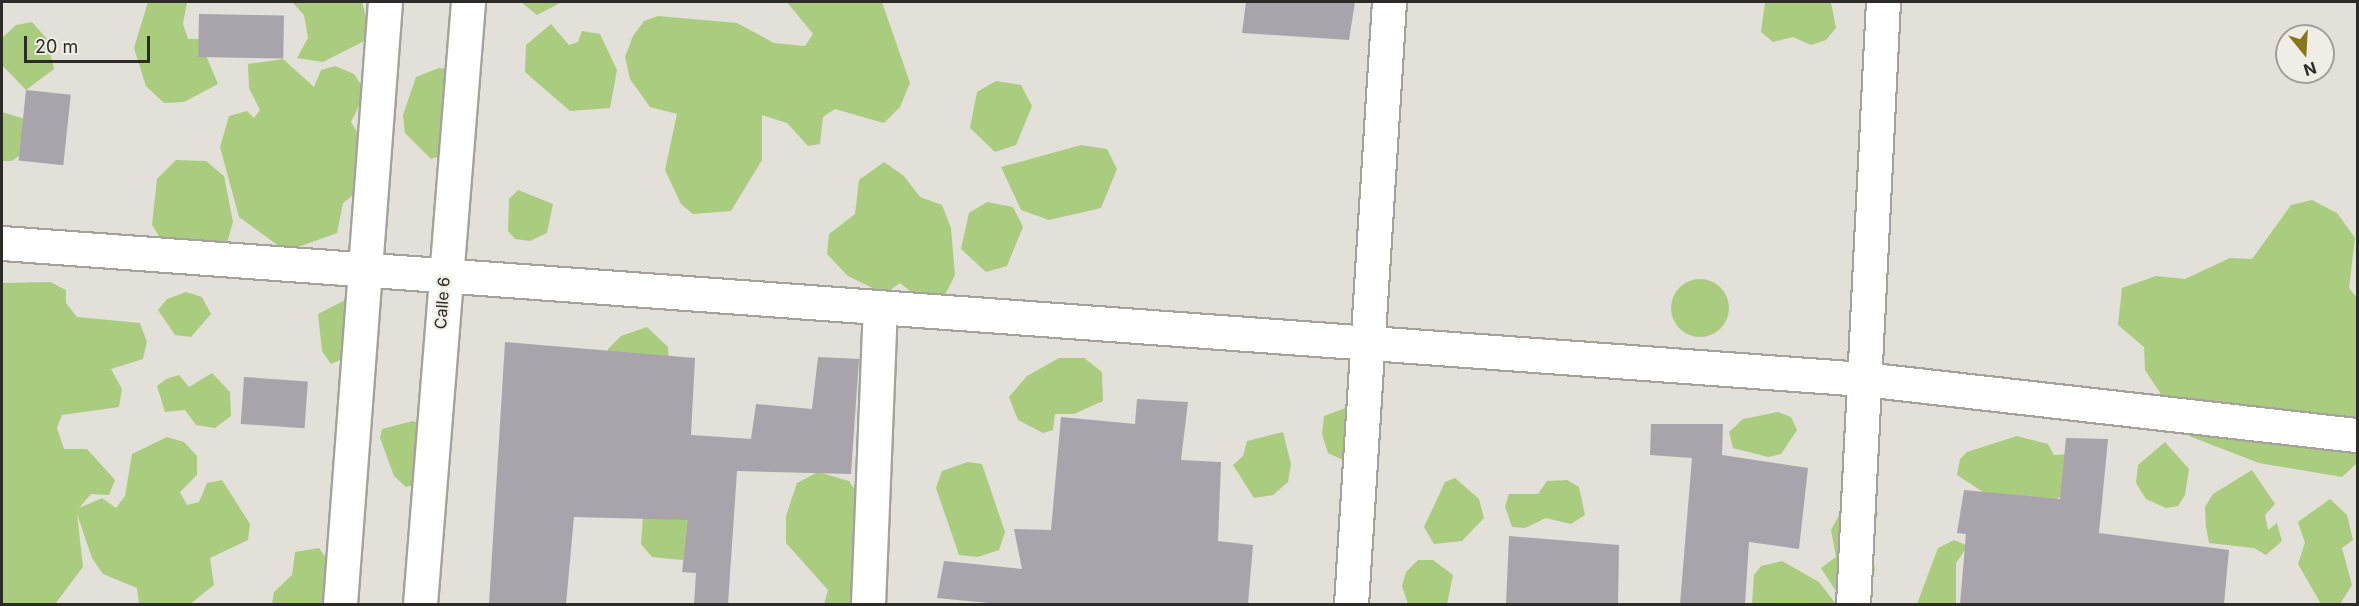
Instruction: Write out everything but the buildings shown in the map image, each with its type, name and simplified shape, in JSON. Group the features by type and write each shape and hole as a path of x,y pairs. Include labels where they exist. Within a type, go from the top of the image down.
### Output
{"street":[{"path":"340,604 385,2"},
{"name":"Calle 6","path":"420,604 444,273 468,2"},
{"path":"1351,604 1365,342 1389,2"},
{"path":"1852,604 1883,2"},
{"path":"2,243 364,266 880,307 1864,379 2358,435"},
{"path":"867,604 880,307"}],"green space":[{"path":"148,2 187,2 183,24 188,39 199,39 218,84 184,102 164,103 146,86 134,48"},
{"path":"292,2 362,2 372,37 323,62 297,58 308,38 304,15"},
{"path":"521,2 562,2 537,15"},
{"path":"787,2 882,2 910,83 900,107 884,123 835,109 823,117 820,144 808,146 787,123 762,115 762,160 731,211 693,214 681,204 665,170 677,114 650,107 630,79 625,57 633,36 644,21 658,16 737,23 774,43 805,46 813,34"},
{"path":"1765,2 1831,2 1836,28 1826,40 1811,45 1793,37 1773,42 1761,32"},
{"path":"32,22 47,39 54,69 26,90 2,65 2,38 16,25"},
{"path":"551,24 569,45 578,42 582,31 600,34 617,70 610,108 570,111 525,72 526,45"},
{"path":"283,59 314,87 321,70 335,66 354,74 366,92 351,122 360,137 362,188 343,203 337,233 301,246 279,246 239,217 220,147 229,116 247,111 254,118 260,110 249,88 248,64"},
{"path":"439,68 457,71 453,152 431,159 405,133 403,115 416,77"},
{"path":"996,81 1021,85 1032,106 1016,145 995,152 970,128 977,92"},
{"path":"2,112 28,120 24,152 12,161 2,161"},
{"path":"1081,145 1107,149 1117,169 1101,208 1049,220 1021,210 1001,167"},
{"path":"176,160 206,161 224,176 233,222 227,243 161,239 152,225 157,179"},
{"path":"884,162 904,176 920,197 942,205 951,228 955,275 944,297 919,298 900,283 885,294 848,276 827,254 829,234 855,214 859,180"},
{"path":"518,190 553,204 547,233 530,241 515,239 508,231 509,199"},
{"path":"2312,200 2337,213 2355,238 2349,288 2357,298 2357,463 2342,477 2259,463 2189,436 2145,370 2144,347 2118,325 2122,288 2156,276 2185,279 2230,258 2252,259 2291,205"},
{"path":"987,202 1013,207 1023,227 1007,266 986,272 961,249 969,213"},
{"path":"1700,279 1711,281 1724,292 1729,308 1727,319 1716,332 1700,337 1689,335 1676,324 1671,308 1673,297 1684,284"},
{"path":"50,282 66,290 66,303 77,317 140,323 147,342 143,359 111,369 122,389 119,407 62,415 57,428 64,449 87,449 115,480 109,495 91,494 79,508 102,498 116,508 125,496 132,454 167,437 184,442 197,456 197,475 180,492 187,505 199,502 207,483 222,480 250,524 248,540 210,558 214,585 190,604 139,604 137,588 103,574 92,558 77,514 83,567 55,604 2,604 2,283"},
{"path":"186,292 202,297 211,314 191,337 175,335 158,310 167,299"},
{"path":"357,294 363,350 331,364 322,351 318,314"},
{"path":"647,327 668,347 669,369 608,368 608,349 621,336"},
{"path":"1059,358 1084,358 1102,372 1103,401 1074,414 1055,414 1053,430 1043,433 1018,420 1009,397 1027,376"},
{"path":"212,373 230,392 231,416 215,428 196,425 185,410 165,412 157,386 166,379 179,375 189,387"},
{"path":"1359,403 1381,425 1379,463 1345,461 1328,453 1322,434 1324,416"},
{"path":"1778,412 1791,417 1797,430 1781,454 1768,457 1733,448 1729,432 1743,419"},
{"path":"413,421 432,429 421,483 406,487 394,476 380,438 382,429"},
{"path":"1283,432 1291,464 1288,482 1273,495 1254,498 1233,465 1243,456 1247,441"},
{"path":"2017,436 2048,444 2054,455 2072,454 2067,495 2052,500 1983,492 1957,475 1960,459 1967,452"},
{"path":"2165,442 2189,469 2185,495 2178,506 2166,508 2146,499 2136,483 2138,465"},
{"path":"968,462 982,464 1005,532 999,550 978,557 959,555 936,488 942,471"},
{"path":"2252,470 2275,504 2265,515 2268,530 2277,523 2282,541 2266,555 2254,548 2209,543 2206,527 2205,507 2213,494"},
{"path":"818,472 849,481 861,499 872,604 824,604 828,590 786,543 786,516 797,483"},
{"path":"1455,478 1479,499 1484,518 1462,541 1434,544 1424,527 1445,482"},
{"path":"1567,480 1579,487 1585,515 1571,524 1546,518 1525,528 1512,527 1505,506 1509,494 1538,494 1547,481"},
{"path":"1872,497 1878,514 1870,535 1875,571 1837,593 1821,568 1836,557 1831,530 1843,508"},
{"path":"2330,499 2347,515 2353,540 2342,548 2352,585 2340,604 2321,604 2298,564 2305,543 2298,522"},
{"path":"643,516 695,518 695,551 682,560 652,557 641,544"},
{"path":"1954,540 1968,546 1956,563 1956,604 1917,604 1938,548"},
{"path":"319,548 338,575 333,604 272,604 274,592 292,575 295,552"},
{"path":"1418,560 1433,560 1453,575 1447,604 1408,604 1402,586 1406,572"},
{"path":"1782,561 1819,582 1836,604 1752,604 1754,575 1761,566"}]}
